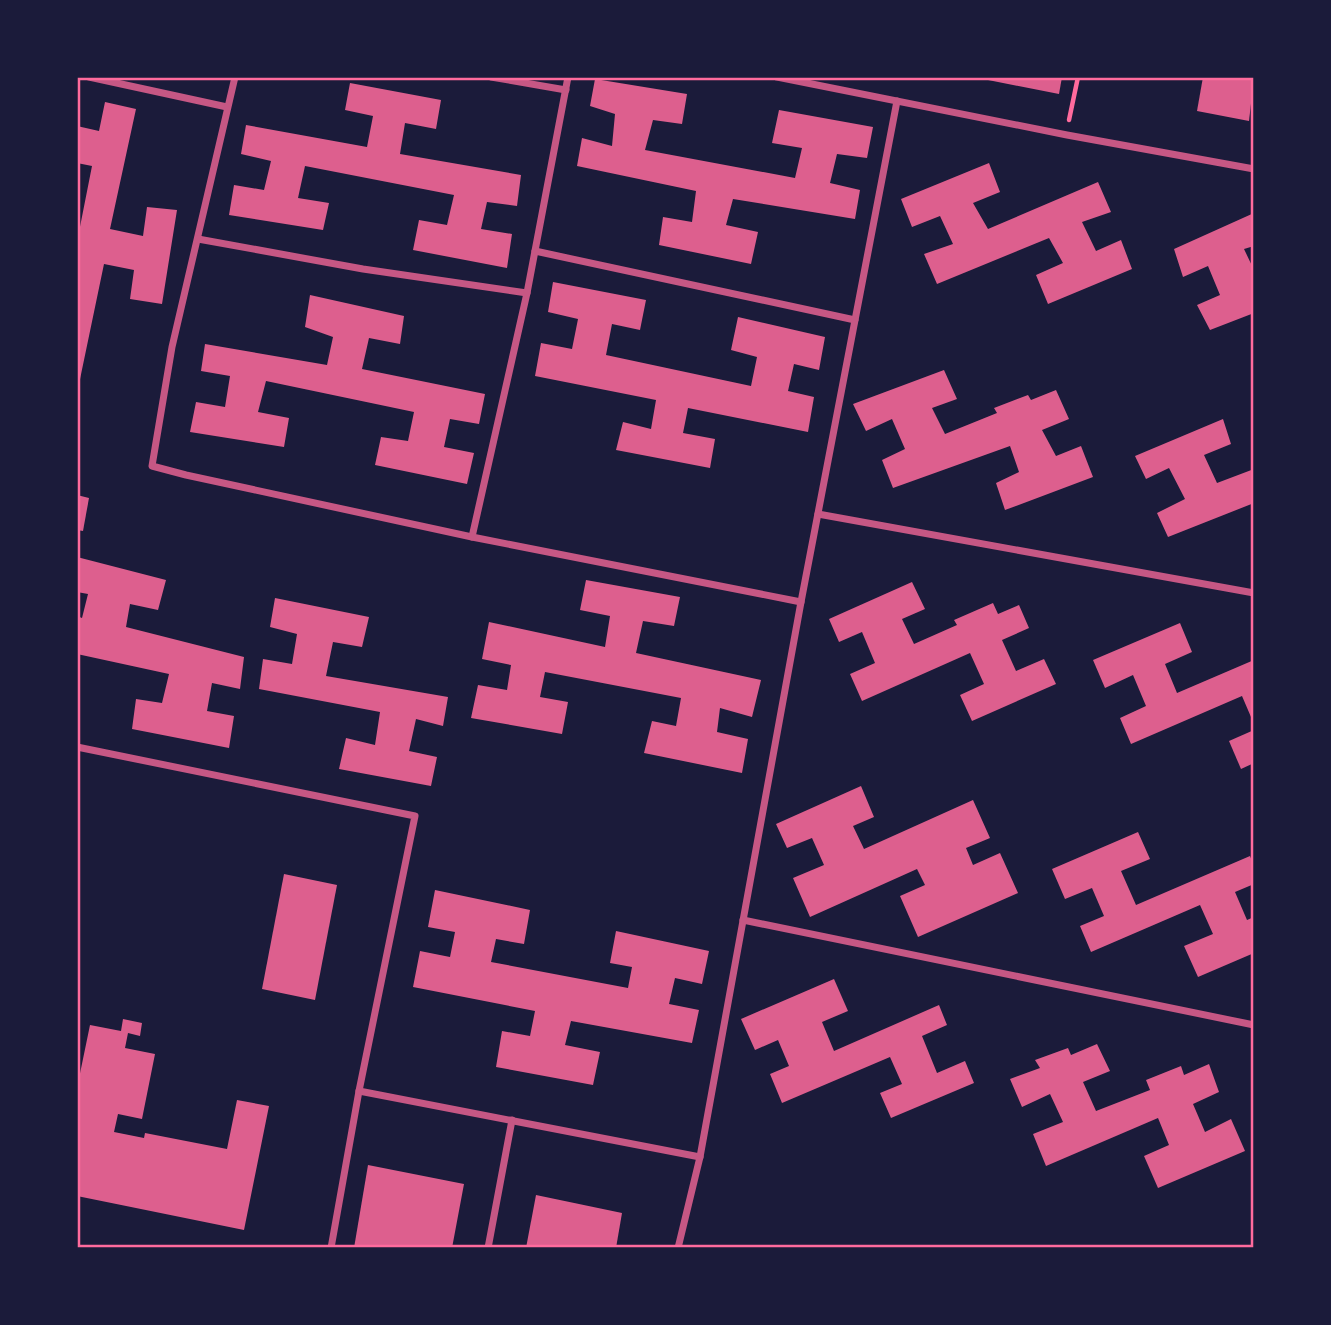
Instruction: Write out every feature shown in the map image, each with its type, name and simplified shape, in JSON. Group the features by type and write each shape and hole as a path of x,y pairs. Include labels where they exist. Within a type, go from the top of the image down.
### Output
{"street":[{"path":"89,77 227,107"},
{"path":"235,77 172,347 152,466 472,537 801,602"},
{"path":"491,77 566,90"},
{"path":"472,537 527,293 568,77"},
{"path":"777,77 1254,169"},
{"path":"678,1248 700,1157 801,602 897,102"},
{"path":"198,239 363,269 527,293"},
{"path":"535,251 855,320"},
{"path":"818,514 1254,593"},
{"path":"77,747 415,816 359,1091 331,1248"},
{"path":"744,920 1254,1025"},
{"path":"359,1091 700,1157"},
{"path":"488,1248 512,1120"}],"path":[{"path":"1067,135 1078,77"}],"building":[{"path":"973,77 1062,77 1059,94"},
{"path":"1203,77 1254,77 1249,121 1197,111"},
{"path":"595,79 687,94 682,124 653,120 645,150 795,178 802,148 772,143 779,110 873,127 867,158 837,154 830,183 860,190 855,219 733,199 726,225 758,232 751,264 659,245 663,217 692,222 696,191 577,166 582,138 612,146 615,114 590,106"},
{"path":"350,83 441,100 436,129 405,123 400,154 521,175 517,206 487,202 481,229 512,234 507,268 413,250 419,220 447,225 454,195 305,166 298,198 329,203 323,230 229,215 234,185 264,190 271,161 241,154 246,125 367,147 373,116 345,110"},
{"path":"105,102 136,109 110,229 143,236 147,207 177,210 162,304 130,299 134,270 104,264 77,384 77,242 92,166 77,163 77,126 99,131"},
{"path":"989,163 1000,192 973,203 988,229 1098,182 1111,212 1082,222 1096,251 1121,240 1132,269 1048,304 1036,275 1063,263 1049,238 937,284 924,254 953,244 940,216 912,227 901,199"},
{"path":"1254,213 1254,246 1244,249 1254,270 1254,313 1210,330 1197,305 1220,295 1208,266 1183,277 1174,249"},
{"path":"553,282 646,300 640,330 612,324 606,355 751,386 757,357 731,350 738,317 825,337 819,370 794,364 788,391 814,397 808,432 688,408 683,433 715,439 710,468 616,450 623,422 651,429 656,400 535,376 541,343 572,349 578,319 548,312"},
{"path":"310,295 404,316 400,344 369,338 362,369 485,394 479,424 450,419 444,447 474,453 467,484 375,465 381,437 408,441 414,412 266,381 258,412 289,418 284,447 190,432 196,402 225,407 230,376 201,371 205,344 327,365 333,337 305,327"},
{"path":"944,370 957,399 932,408 945,434 997,413 994,408 1028,395 1031,400 1056,390 1069,419 1042,430 1056,456 1081,446 1093,477 1005,510 996,483 1019,472 1010,446 893,488 882,460 905,449 892,419 866,431 853,404"},
{"path":"1223,419 1231,444 1204,455 1217,483 1254,469 1254,503 1168,537 1157,513 1185,499 1169,468 1146,479 1135,456"},
{"path":"77,495 89,498 83,531 77,530"},
{"path":"77,557 166,580 158,610 130,604 126,627 244,657 240,689 212,683 207,711 234,716 229,748 132,729 136,699 162,703 169,674 77,654 77,616 82,618 88,594 77,592"},
{"path":"586,580 680,597 674,626 643,621 636,653 761,680 752,717 720,708 717,732 748,739 742,773 644,753 652,721 676,726 681,698 545,672 540,697 568,702 562,734 471,718 478,685 507,690 511,665 482,659 489,622 605,647 610,616 580,610"},
{"path":"912,582 925,609 902,619 914,644 957,625 954,620 993,603 998,614 1019,605 1029,628 1002,640 1016,671 1044,659 1056,684 972,721 960,695 984,684 970,653 862,701 850,674 875,663 862,632 839,642 829,619"},
{"path":"275,598 369,617 362,647 333,642 326,676 448,697 443,726 416,719 409,751 437,757 431,786 339,769 346,738 375,745 380,712 259,689 263,659 292,664 297,634 270,627"},
{"path":"1180,623 1192,652 1165,664 1177,693 1254,660 1254,724 1242,696 1131,744 1120,718 1146,706 1133,675 1105,688 1093,660"},
{"path":"1254,730 1254,763 1241,769 1229,741"},
{"path":"861,786 874,817 853,826 864,849 973,800 990,838 966,848 973,865 1000,853 1018,893 918,937 900,896 925,885 917,869 810,917 793,878 824,865 812,838 787,848 776,824"},
{"path":"1138,832 1150,859 1121,871 1136,905 1250,856 1254,866 1254,884 1235,892 1247,920 1254,917 1254,953 1198,977 1184,946 1213,934 1200,905 1091,952 1080,926 1104,916 1092,888 1065,899 1052,869"},
{"path":"284,874 337,885 315,1000 262,989"},
{"path":"435,890 530,910 524,944 496,939 491,962 628,988 632,967 610,963 616,931 709,951 702,984 675,978 669,1004 699,1010 692,1043 571,1021 565,1045 600,1052 593,1085 496,1067 502,1031 530,1036 535,1011 413,987 420,951 450,957 455,932 428,927"},
{"path":"834,979 848,1011 822,1022 834,1051 939,1005 947,1025 922,1036 937,1073 965,1061 974,1083 891,1118 880,1093 902,1084 890,1057 782,1103 770,1074 789,1066 778,1040 755,1050 741,1019"},
{"path":"123,1019 142,1023 140,1036 128,1033 125,1048 155,1054 142,1119 118,1114 114,1132 144,1138 145,1133 227,1149 237,1100 269,1106 244,1230 77,1196 77,1088 90,1025 121,1031"},
{"path":"1097,1044 1110,1071 1083,1082 1096,1111 1150,1090 1146,1080 1181,1066 1184,1075 1209,1064 1219,1092 1193,1104 1205,1132 1231,1119 1245,1151 1158,1188 1144,1156 1169,1145 1158,1118 1046,1166 1033,1134 1063,1122 1050,1094 1022,1107 1010,1079 1040,1068 1035,1060 1068,1048 1071,1055"},
{"path":"368,1165 464,1184 452,1248 354,1248"},
{"path":"536,1195 622,1213 616,1248 526,1248"}]}
